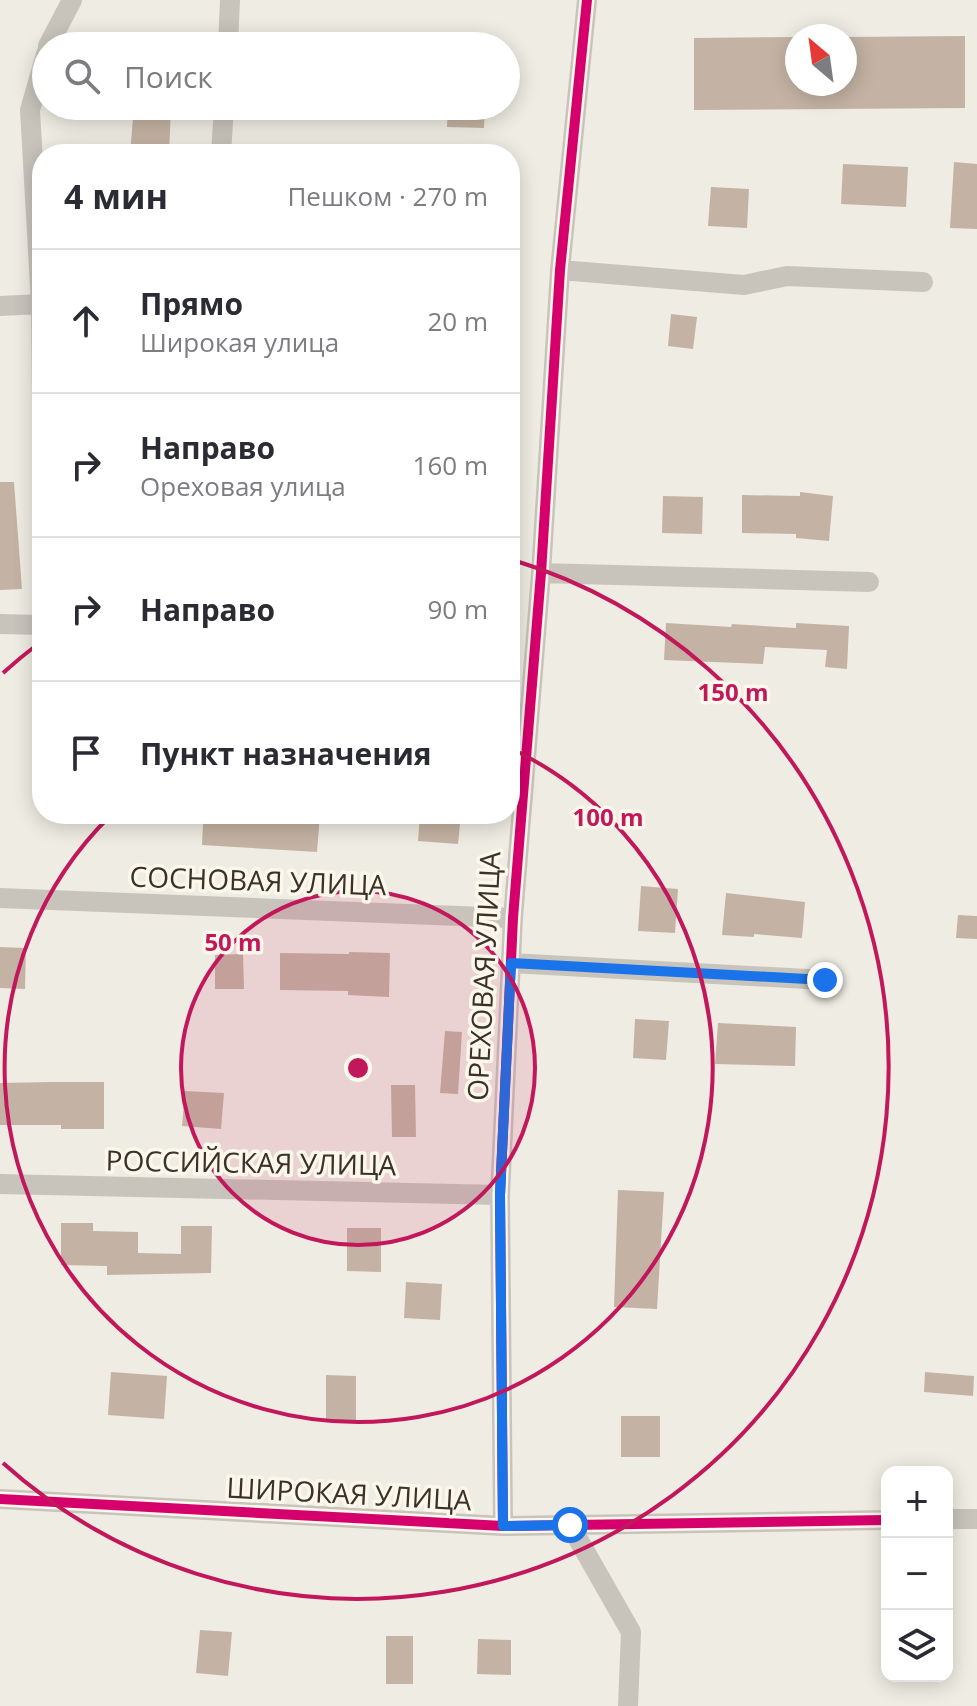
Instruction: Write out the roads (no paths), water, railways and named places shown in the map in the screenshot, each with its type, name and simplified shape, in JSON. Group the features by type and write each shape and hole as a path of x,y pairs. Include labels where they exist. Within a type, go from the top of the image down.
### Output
{"street":[{"path":"55,32 72,0"},
{"path":"229,32 230,0"},
{"name":"ОРЕХОВАЯ УЛИЦА","path":"520,709 541,573 560,270 587,0"},
{"path":"32,103 32,145"},
{"path":"222,144 223,120"},
{"path":"560,270 744,285 787,276 923,282"},
{"path":"0,306 32,304"},
{"path":"541,573 869,582"},
{"path":"0,624 32,625"},
{"name":"ОРЕХОВАЯ УЛИЦА","path":"503,1526 500,1195 516,824"},
{"name":"СОСНОВАЯ УЛИЦА","path":"0,898 513,918"},
{"path":"511,963 825,980"},
{"name":"РОССИЙСКАЯ УЛИЦА","path":"0,1184 500,1195"},
{"name":"ШИРОКАЯ УЛИЦА","path":"0,1499 503,1526 881,1520"},
{"path":"953,1519 977,1519"},
{"path":"570,1525 631,1632 628,1706"}]}
